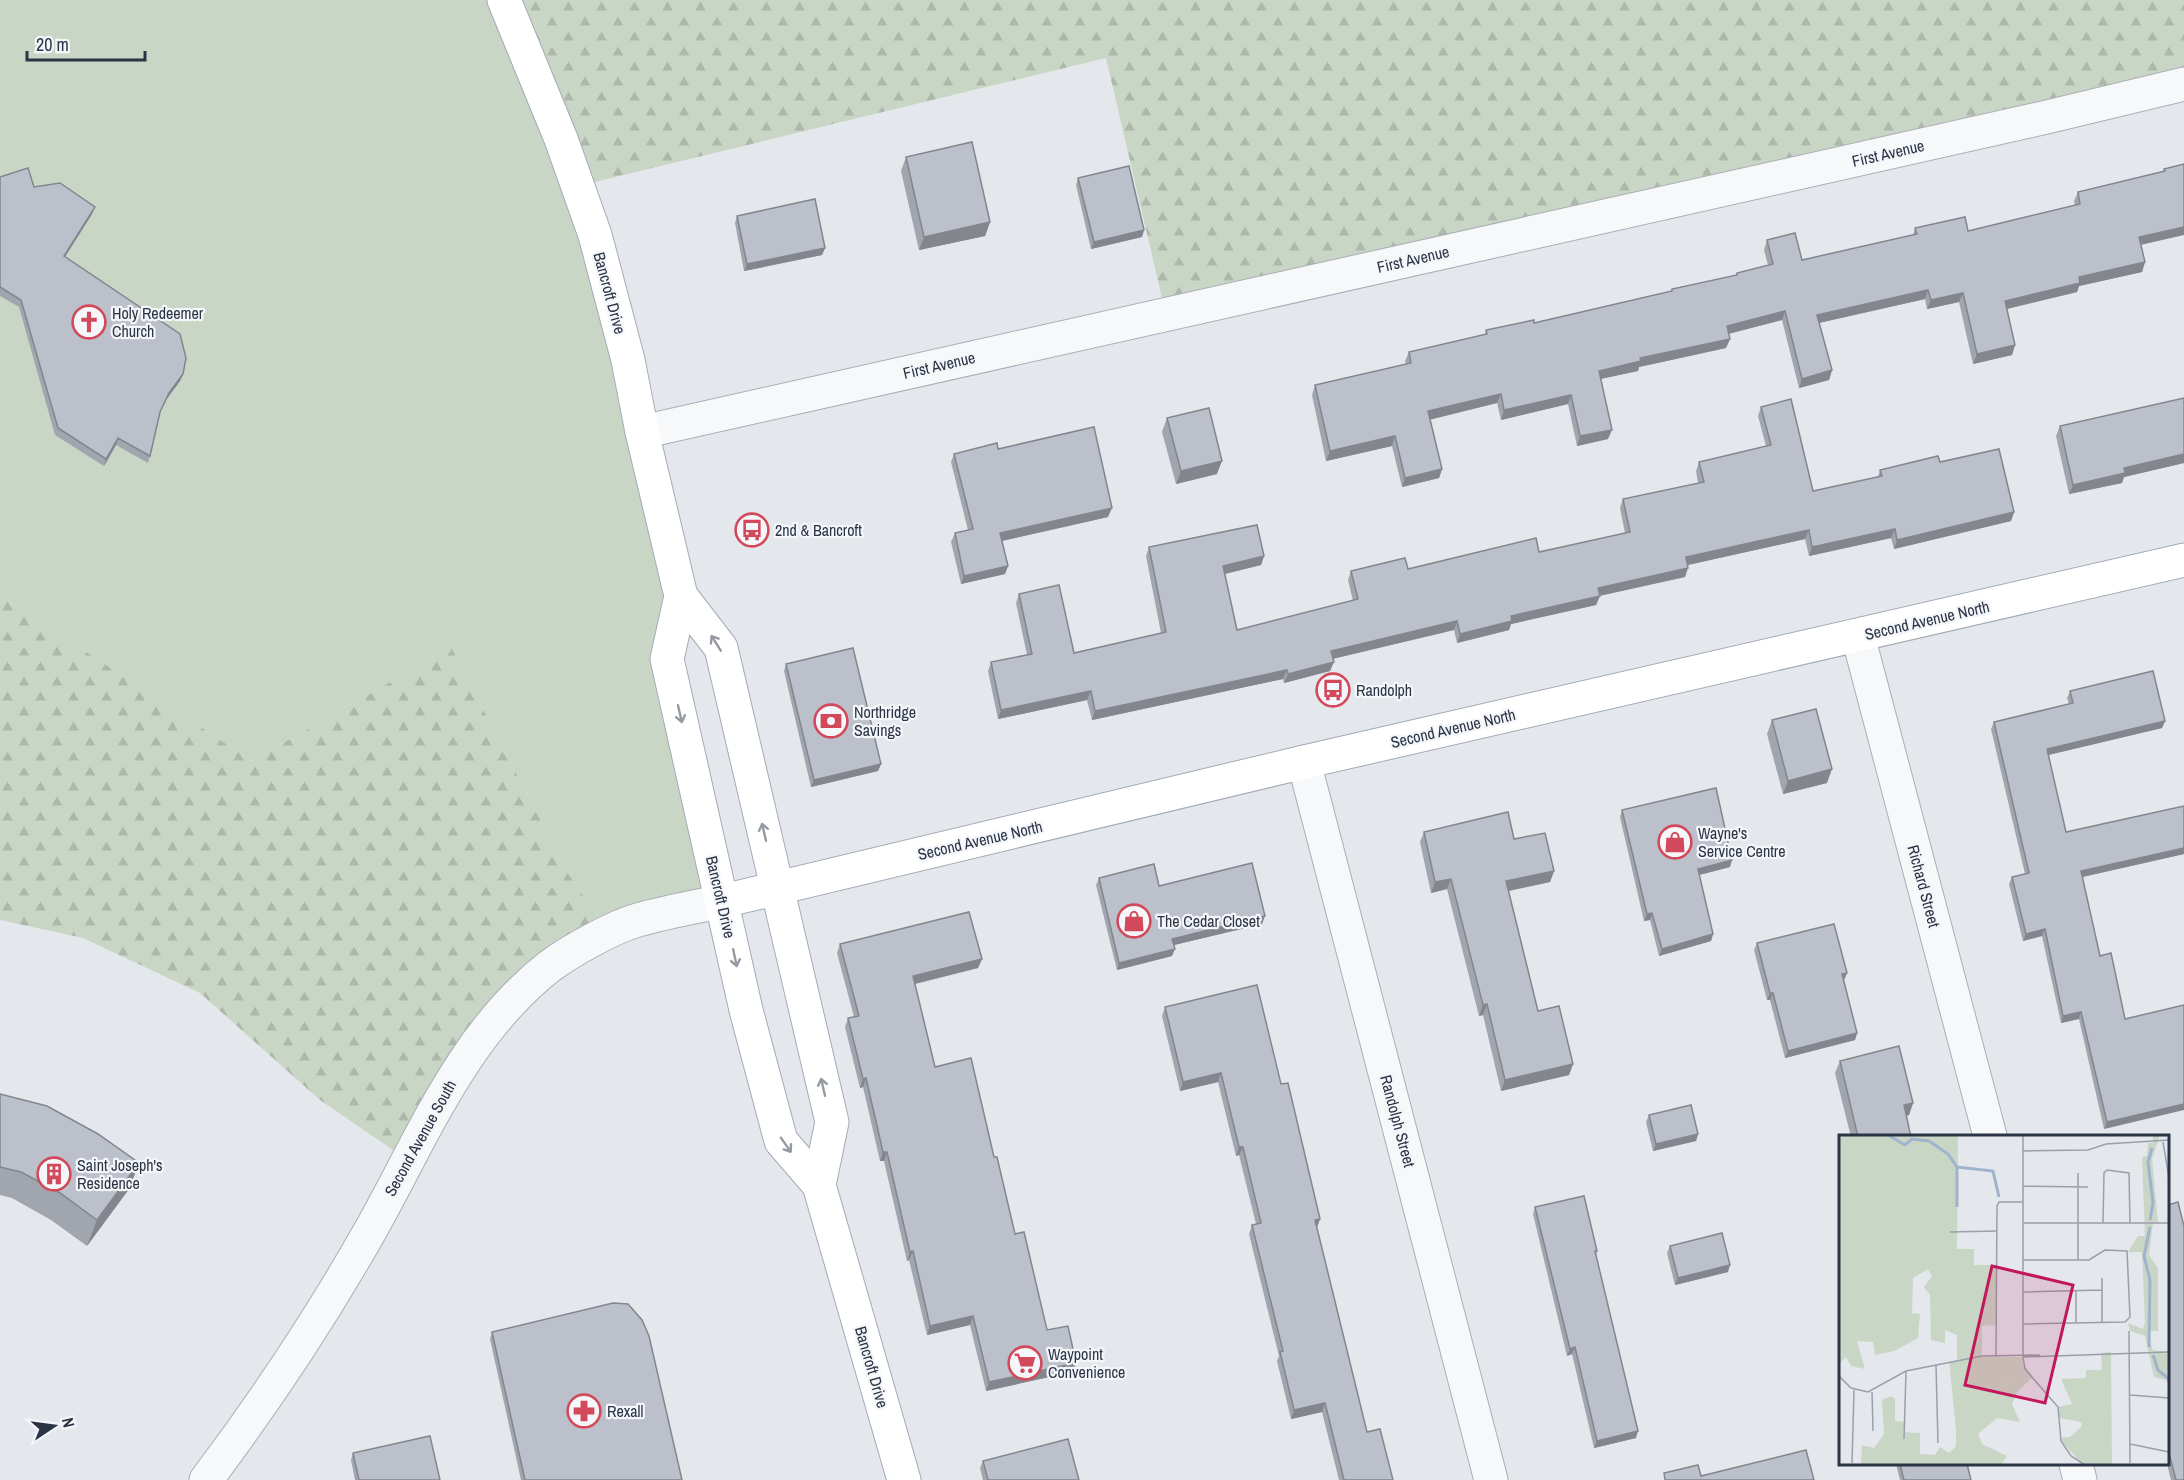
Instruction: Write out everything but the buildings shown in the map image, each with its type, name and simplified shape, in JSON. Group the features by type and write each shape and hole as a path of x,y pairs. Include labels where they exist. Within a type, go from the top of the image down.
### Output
{"main road":[{"name":"Bancroft Drive","path":"504,0 561,139 595,235 628,360 642,432 681,596 721,648 832,1122 819,1185"},
{"name":"Second Avenue North","path":"723,901 1304,762 2184,560"},
{"name":"Bancroft Drive","path":"681,596 667,659 747,1010 781,1141 819,1185 904,1480"}],"street":[{"name":"First Avenue","path":"642,432 2047,117 2184,84"},
{"name":"Richard Street","path":"1858,636 1989,1135"},
{"name":"Randolph Street","path":"1304,762 1491,1480"},
{"name":"Second Avenue South","path":"206,1480 291,1360 330,1299 367,1237 423,1130 458,1071 496,1019 520,991 552,965 593,941 637,920 723,901"},
{"path":"2076,1465 2080,1480"}],"green space":[{"path":"0,0 508,0 516,19 684,595 663,660 719,898 608,930 569,875 451,647 252,761 0,595"},
{"path":"508,0 2184,0 2184,81 1165,311 1106,58 582,185"},
{"path":"0,595 252,761 451,647 569,875 608,930 551,962 396,1152 320,1100 200,993 83,938 0,920"}],"place":[{"name":"Holy Redeemer Church","path":"89,322"},
{"name":"2nd & Bancroft","path":"752,530"},
{"name":"Randolph","path":"1333,690"},
{"name":"Northridge Savings","path":"831,721"},
{"name":"Wayne's Service Centre","path":"1675,842"},
{"name":"The Cedar Closet","path":"1134,921"},
{"name":"Saint Joseph's Residence","path":"54,1174"},
{"name":"Waypoint Convenience","path":"1025,1363"},
{"name":"Rexall","path":"584,1411"}]}
